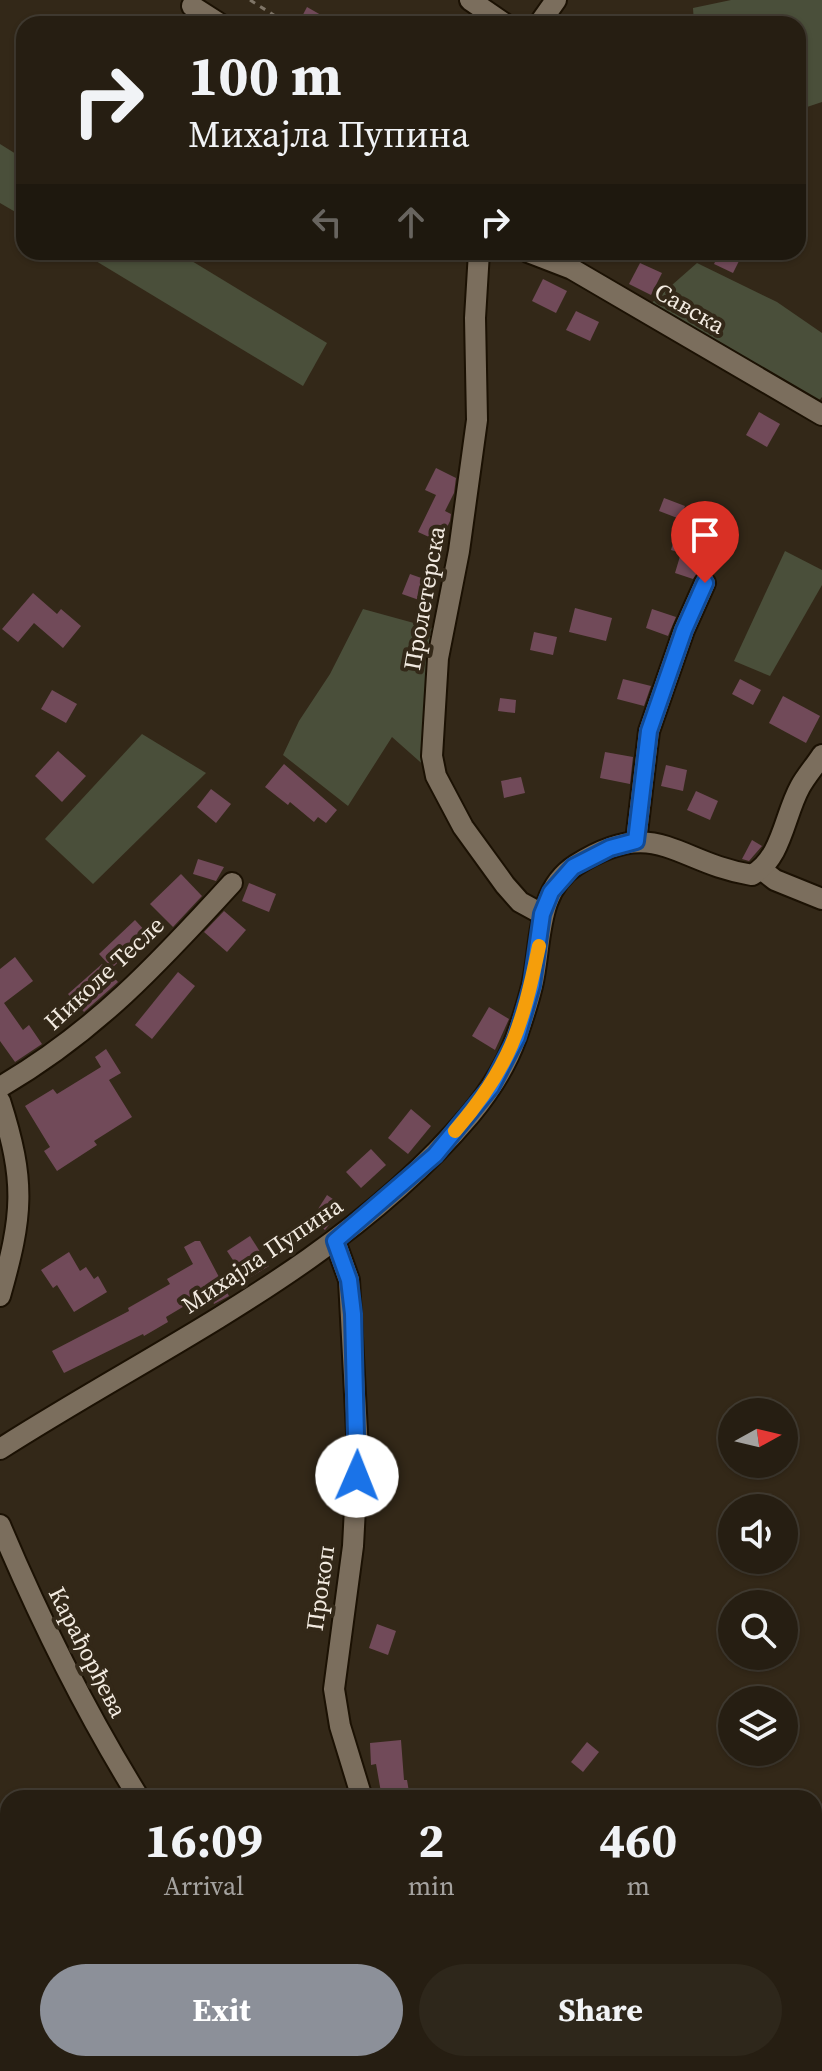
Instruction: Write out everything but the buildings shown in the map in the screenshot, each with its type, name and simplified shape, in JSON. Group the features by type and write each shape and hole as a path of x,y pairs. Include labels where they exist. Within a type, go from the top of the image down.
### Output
{"street":[{"path":"470,0 493,16"},
{"path":"192,6 208,16"},
{"name":"Пролетерска","path":"479,260 475,318 477,420 459,551 438,658 432,756 436,776 463,827 520,902 542,914"},
{"name":"Савска","path":"549,260 572,269 822,415"},
{"path":"636,841 649,731 684,630 705,583"},
{"path":"542,914 551,892 573,867 610,848 636,841 660,843 730,871 752,875 770,861 801,785 822,755"},
{"path":"761,869 775,880 822,899"},
{"name":"Николе Тесле","path":"0,1087 52,1056 116,1004 160,962 232,883"},
{"name":"Михајла Пупина","path":"0,1449 99,1387 175,1345 335,1241 435,1155 491,1087 517,1037 532,985 542,914"},
{"path":"0,1101 17,1163 20,1199 16,1236 0,1296"},
{"name":"Прокоп","path":"335,1241 349,1280 358,1451 353,1546 334,1689 340,1726 360,1790"},
{"name":"Карађорђева","path":"0,1525 72,1682 134,1790"}],"path":[{"path":"250,0 275,16"}],"green space":[{"path":"731,0 822,0 822,102 806,107 806,16 694,16 693,8"},
{"path":"0,144 16,154 16,212 0,203"},
{"path":"94,260 190,260 327,343 303,386"},
{"path":"697,263 777,302 822,333 822,397 815,405 647,307"},
{"path":"785,551 822,570 822,585 770,676 734,661"},
{"path":"363,609 443,631 436,776 392,737 348,806 283,755"},
{"path":"142,734 206,773 93,884 45,839"}],"slow traffic":[{"path":"455,1131 491,1087 517,1037 539,946"}],"route":[{"path":"357,1476 353,1314 349,1280 335,1241 435,1155 491,1087 517,1037 532,985 542,914 551,892 573,867 610,848 636,841 649,731 684,630 705,583"}]}
